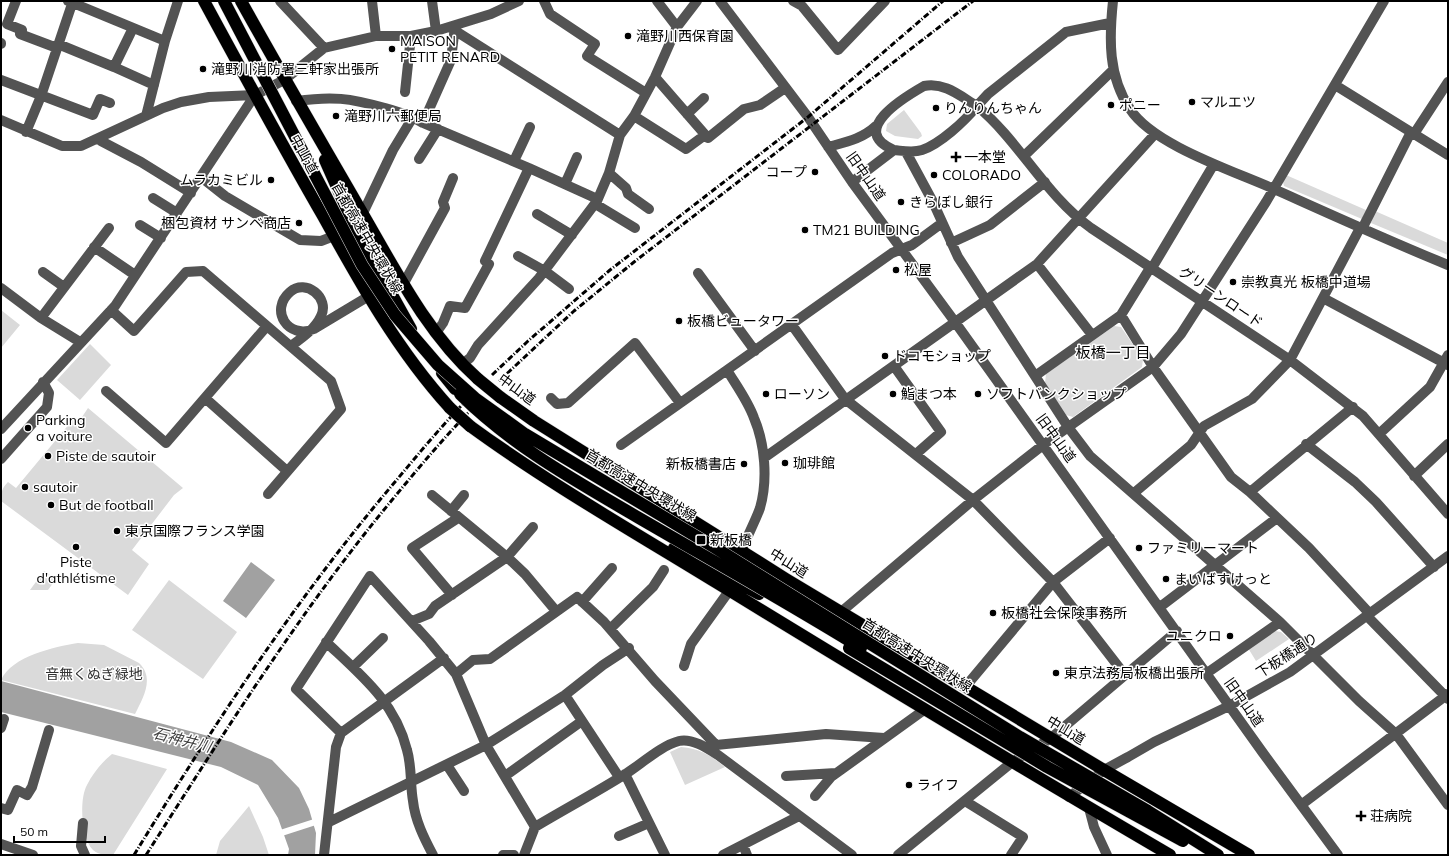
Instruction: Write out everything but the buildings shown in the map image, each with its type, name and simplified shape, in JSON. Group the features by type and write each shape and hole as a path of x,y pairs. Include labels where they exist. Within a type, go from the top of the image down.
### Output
{"highway":[{"name":"中山道","path":"204,1 255,95 369,296 415,367 450,408 470,426 516,460 731,585"},
{"name":"首都高速中央環状線","path":"224,1 362,265 408,332 456,382 525,434 714,547 1020,737 1148,811 1218,855"},
{"name":"首都高速中央環状線","path":"228,1 387,293 413,331 460,378 528,432 720,548 1074,768 1222,855"},
{"name":"中山道","path":"241,1 296,101 404,284 436,333 462,364 478,379 534,421 841,612 1249,855"},
{"path":"310,124 336,188 370,257 416,337 435,365 455,389 478,412 503,433 587,487 859,646 1054,766 1172,832 1218,855"},
{"path":"731,585 759,594 1047,767 1208,855"},
{"path":"731,585 924,710 1170,855"}],"street":[{"path":"16,1 7,24 22,30 20,34 58,46 114,67 154,85"},
{"path":"146,116 165,41 178,1"},
{"path":"280,1 324,48"},
{"path":"372,1 376,36"},
{"path":"432,1 436,31"},
{"path":"1,120 26,132 62,146 81,146 99,139 163,108 181,102 209,97 255,95 284,80 324,48 376,36 411,36 454,28 491,14 517,1"},
{"path":"544,1 550,14 595,44 587,56 646,94"},
{"path":"657,1 677,27"},
{"path":"462,364 470,358 478,345 545,271 597,201 609,173 620,135 634,116 655,77 677,27 697,1"},
{"name":"旧中山道","path":"720,1 955,322 1160,606 1229,706 1338,855"},
{"path":"793,1 802,6 838,50 885,1"},
{"path":"1113,1 1110,23 1109,50 1113,70 1130,109 1155,134 1214,164 1448,266"},
{"path":"841,612 973,500 1043,445 1153,367 1181,334 1273,189 1384,1"},
{"path":"26,132 41,96 71,2 165,41"},
{"path":"876,126 875,133 878,139 885,146 894,150 906,152 921,150 932,145 960,123 988,94 1066,32 1110,23"},
{"path":"114,67 133,28"},
{"path":"423,123 450,60 454,28"},
{"path":"454,28 620,135"},
{"path":"405,92 411,36"},
{"path":"1024,156 1113,70"},
{"path":"655,77 708,138 744,109 760,105 785,88"},
{"path":"1,80 93,115 100,99 110,103"},
{"path":"1134,493 1191,445 1204,426 1252,399 1290,360 1412,133 1448,82"},
{"name":"グリーンロード","path":"828,147 857,139 868,133 876,126 884,115 924,86 932,84 946,87 977,106 1000,127 1065,207 1079,219 1290,360 1353,407 1379,434 1448,514"},
{"path":"1335,85 1448,155"},
{"path":"1,429 111,310 161,238 255,95"},
{"path":"296,101 322,98 344,98 367,102 413,117 423,123 565,184 597,201 598,205 635,228"},
{"path":"686,114 704,98"},
{"path":"634,116 686,149 705,135"},
{"path":"363,213 393,150 413,117"},
{"path":"514,161 530,127"},
{"path":"419,159 438,129"},
{"path":"764,458 1037,264 1155,134"},
{"path":"99,139 101,142 141,162 191,193"},
{"path":"852,182 894,150"},
{"path":"906,152 958,257 1068,427 1090,456 1280,622 1358,702 1396,734 1448,805"},
{"path":"565,184 577,157"},
{"path":"1035,376 1121,315 1214,164"},
{"path":"436,333 443,324 450,306 465,308 489,264 485,261 529,168"},
{"path":"609,173 626,188 628,194 649,209"},
{"path":"201,178 225,196 300,240 321,241 334,236"},
{"path":"404,284 445,208 443,202 453,178"},
{"path":"951,243 990,225 1045,182"},
{"path":"153,198 178,212"},
{"path":"537,214 572,235"},
{"path":"621,445 892,253 912,244 942,223"},
{"path":"140,225 161,238"},
{"path":"41,318 109,228"},
{"path":"94,247 135,275"},
{"path":"518,256 545,271 569,289"},
{"path":"1037,264 1092,335"},
{"path":"111,310 134,331 186,272 202,270 331,381 341,409 268,494"},
{"path":"43,272 64,287"},
{"path":"698,273 755,351"},
{"path":"291,346 309,332 314,327 322,315 324,308 321,299 316,292 307,287 298,287 291,291 285,297 281,313 284,321 289,327 297,331 306,332 310,331 314,329 369,296"},
{"path":"1,288 41,318 80,342"},
{"path":"1323,298 1447,361 1430,387 1379,434"},
{"path":"1121,315 1153,367 1231,477 1250,492 1309,548 1369,615 1447,696 1301,805"},
{"path":"792,325 845,399 973,500 1053,582 1125,675"},
{"path":"106,391 166,443 267,326"},
{"path":"551,398 557,404 568,403 635,343 680,403"},
{"path":"894,366 941,432 916,454"},
{"path":"684,666 691,644 731,585 741,550 760,507 764,458 761,437 754,417 727,370"},
{"path":"1,459 47,407 49,393 43,382"},
{"path":"205,398 288,471"},
{"path":"1250,492 1306,444 1353,407"},
{"path":"1306,444 1355,482 1376,502 1434,566"},
{"path":"1414,476 1448,444"},
{"path":"432,495 507,557 525,574 556,611"},
{"path":"452,595 412,548 454,514 464,495"},
{"path":"1160,606 1277,518"},
{"path":"412,621 428,614 435,606 507,557 533,527"},
{"path":"966,686 1053,582 1110,538"},
{"name":"下板橋通り","path":"1069,796 1104,770 1154,742 1229,706 1290,672 1448,556"},
{"path":"582,602 612,568"},
{"path":"610,629 653,587 664,570"},
{"path":"340,733 296,689 370,576 412,621 456,674 486,745 535,827"},
{"path":"456,674 473,660 490,659 577,597 628,648 712,747 799,816 852,855"},
{"path":"1207,673 1280,622"},
{"path":"898,855 1011,762 1051,738 1177,631"},
{"path":"353,667 383,638"},
{"path":"326,642 353,667 385,701 400,726 411,767 410,783 418,821 433,855"},
{"path":"329,822 486,745 565,695 603,665 628,648"},
{"path":"324,855 329,822 336,747 340,733 444,658"},
{"path":"565,695 622,776 649,823 665,855"},
{"path":"815,796 836,773 924,710"},
{"path":"505,776 582,721"},
{"path":"1,808 8,810 17,790 27,795 30,791 49,730"},
{"path":"524,855 535,827 622,776 671,744 680,741 692,742 712,747 826,734 884,738"},
{"path":"447,765 464,791"},
{"path":"786,776 836,773"},
{"path":"965,801 1023,837 1011,855"},
{"path":"1089,808 1094,827 1107,855"},
{"path":"723,855 799,816"},
{"path":"82,823 81,846 85,855"},
{"path":"619,836 649,823"},
{"path":"1,844 33,855"},
{"path":"742,845 747,855"},
{"path":"503,855 514,855"}],"green space":[{"path":"904,110 921,133 922,136 918,139 895,136 886,131 887,124"},
{"path":"1286,175 1366,210 1362,219 1284,186 1283,182"},
{"path":"1375,211 1448,243 1448,255 1371,223"},
{"path":"1,310 20,325 1,348"},
{"path":"1114,326 1121,327 1143,359 1142,367 1073,417 1066,415 1045,383 1046,374"},
{"path":"90,344 111,365 80,400 57,380"},
{"path":"88,408 183,488 174,495 132,550 149,564 128,595 1,501 4,486 8,482 16,488 75,417 80,420"},
{"path":"44,571 56,579 48,590 30,590"},
{"path":"169,580 237,632 203,679 132,630"},
{"path":"1275,631 1281,632 1289,639 1256,661 1248,648"},
{"name":"音無くぬぎ緑地","path":"78,643 104,645 139,663 144,669 147,682 146,688 135,714 1,680 6,672 24,659 46,650"},
{"path":"681,747 694,749 705,753 725,767 685,785 670,752"},
{"path":"112,754 167,769 113,855 108,855 95,852 89,844 82,818 82,809 84,791 89,781 98,768"},
{"path":"249,806 263,837 269,855 216,855 220,841"}],"water":[{"path":"251,562 275,580 246,618 223,601"},
{"name":"石神井川","path":"1,681 231,742 272,760 299,788 309,809 316,833 315,855 288,855 289,849 278,818 258,785 221,767 1,712"}],"pier":[{"path":"314,819 316,825 282,836 280,830"}],"railway":[{"path":"492,375 528,341 610,270 808,117 943,1"},
{"path":"499,381 574,311 634,262 973,1"},
{"path":"134,855 224,713 287,621 320,576 420,452 452,415 475,392"},
{"path":"146,855 264,673 326,585 392,500 447,435 483,398"}],"place":[{"name":"滝野川西保育園","path":"628,36"},
{"name":"MAISON PETIT RENARD","path":"392,49"},
{"name":"滝野川消防署三軒家出張所","path":"203,69"},
{"name":"マルエツ","path":"1192,102"},
{"name":"ポニー","path":"1111,105"},
{"name":"りんりんちゃん","path":"936,108"},
{"name":"滝野川六郵便局","path":"336,116"},
{"name":"一本堂","path":"956,157"},
{"name":"コープ","path":"815,172"},
{"name":"COLORADO","path":"934,175"},
{"name":"ムラカミビル","path":"271,180"},
{"name":"きらぼし銀行","path":"901,202"},
{"name":"梱包資材 サンベ商店","path":"299,223"},
{"name":"TM21 BUILDING","path":"805,230"},
{"name":"松屋","path":"896,270"},
{"name":"崇教真光 板橋中道場","path":"1233,282"},
{"name":"板橋ビュータワー","path":"679,321"},
{"name":"ドコモショップ","path":"885,356"},
{"name":"ローソン","path":"766,394"},
{"name":"鮨まつ本","path":"893,394"},
{"name":"ソフトバンクショップ","path":"978,394"},
{"name":"Parking a voiture","path":"28,428"},
{"name":"Piste de sautoir","path":"48,456"},
{"name":"珈琲館","path":"785,463"},
{"name":"新板橋書店","path":"744,464"},
{"name":"sautoir","path":"25,487"},
{"name":"But de football","path":"51,505"},
{"name":"東京国際フランス学園","path":"117,531"},
{"name":"新板橋","path":"701,540"},
{"name":"Piste d'athlétisme","path":"76,547"},
{"name":"ファミリーマート","path":"1139,548"},
{"name":"まいばすけっと","path":"1166,579"},
{"name":"板橋社会保険事務所","path":"993,613"},
{"name":"ユニクロ","path":"1230,636"},
{"name":"東京法務局板橋出張所","path":"1056,673"},
{"name":"ライフ","path":"909,785"},
{"name":"荘病院","path":"1361,816"}],"district":[{"name":"板橋一丁目","path":"1113,353"}]}
